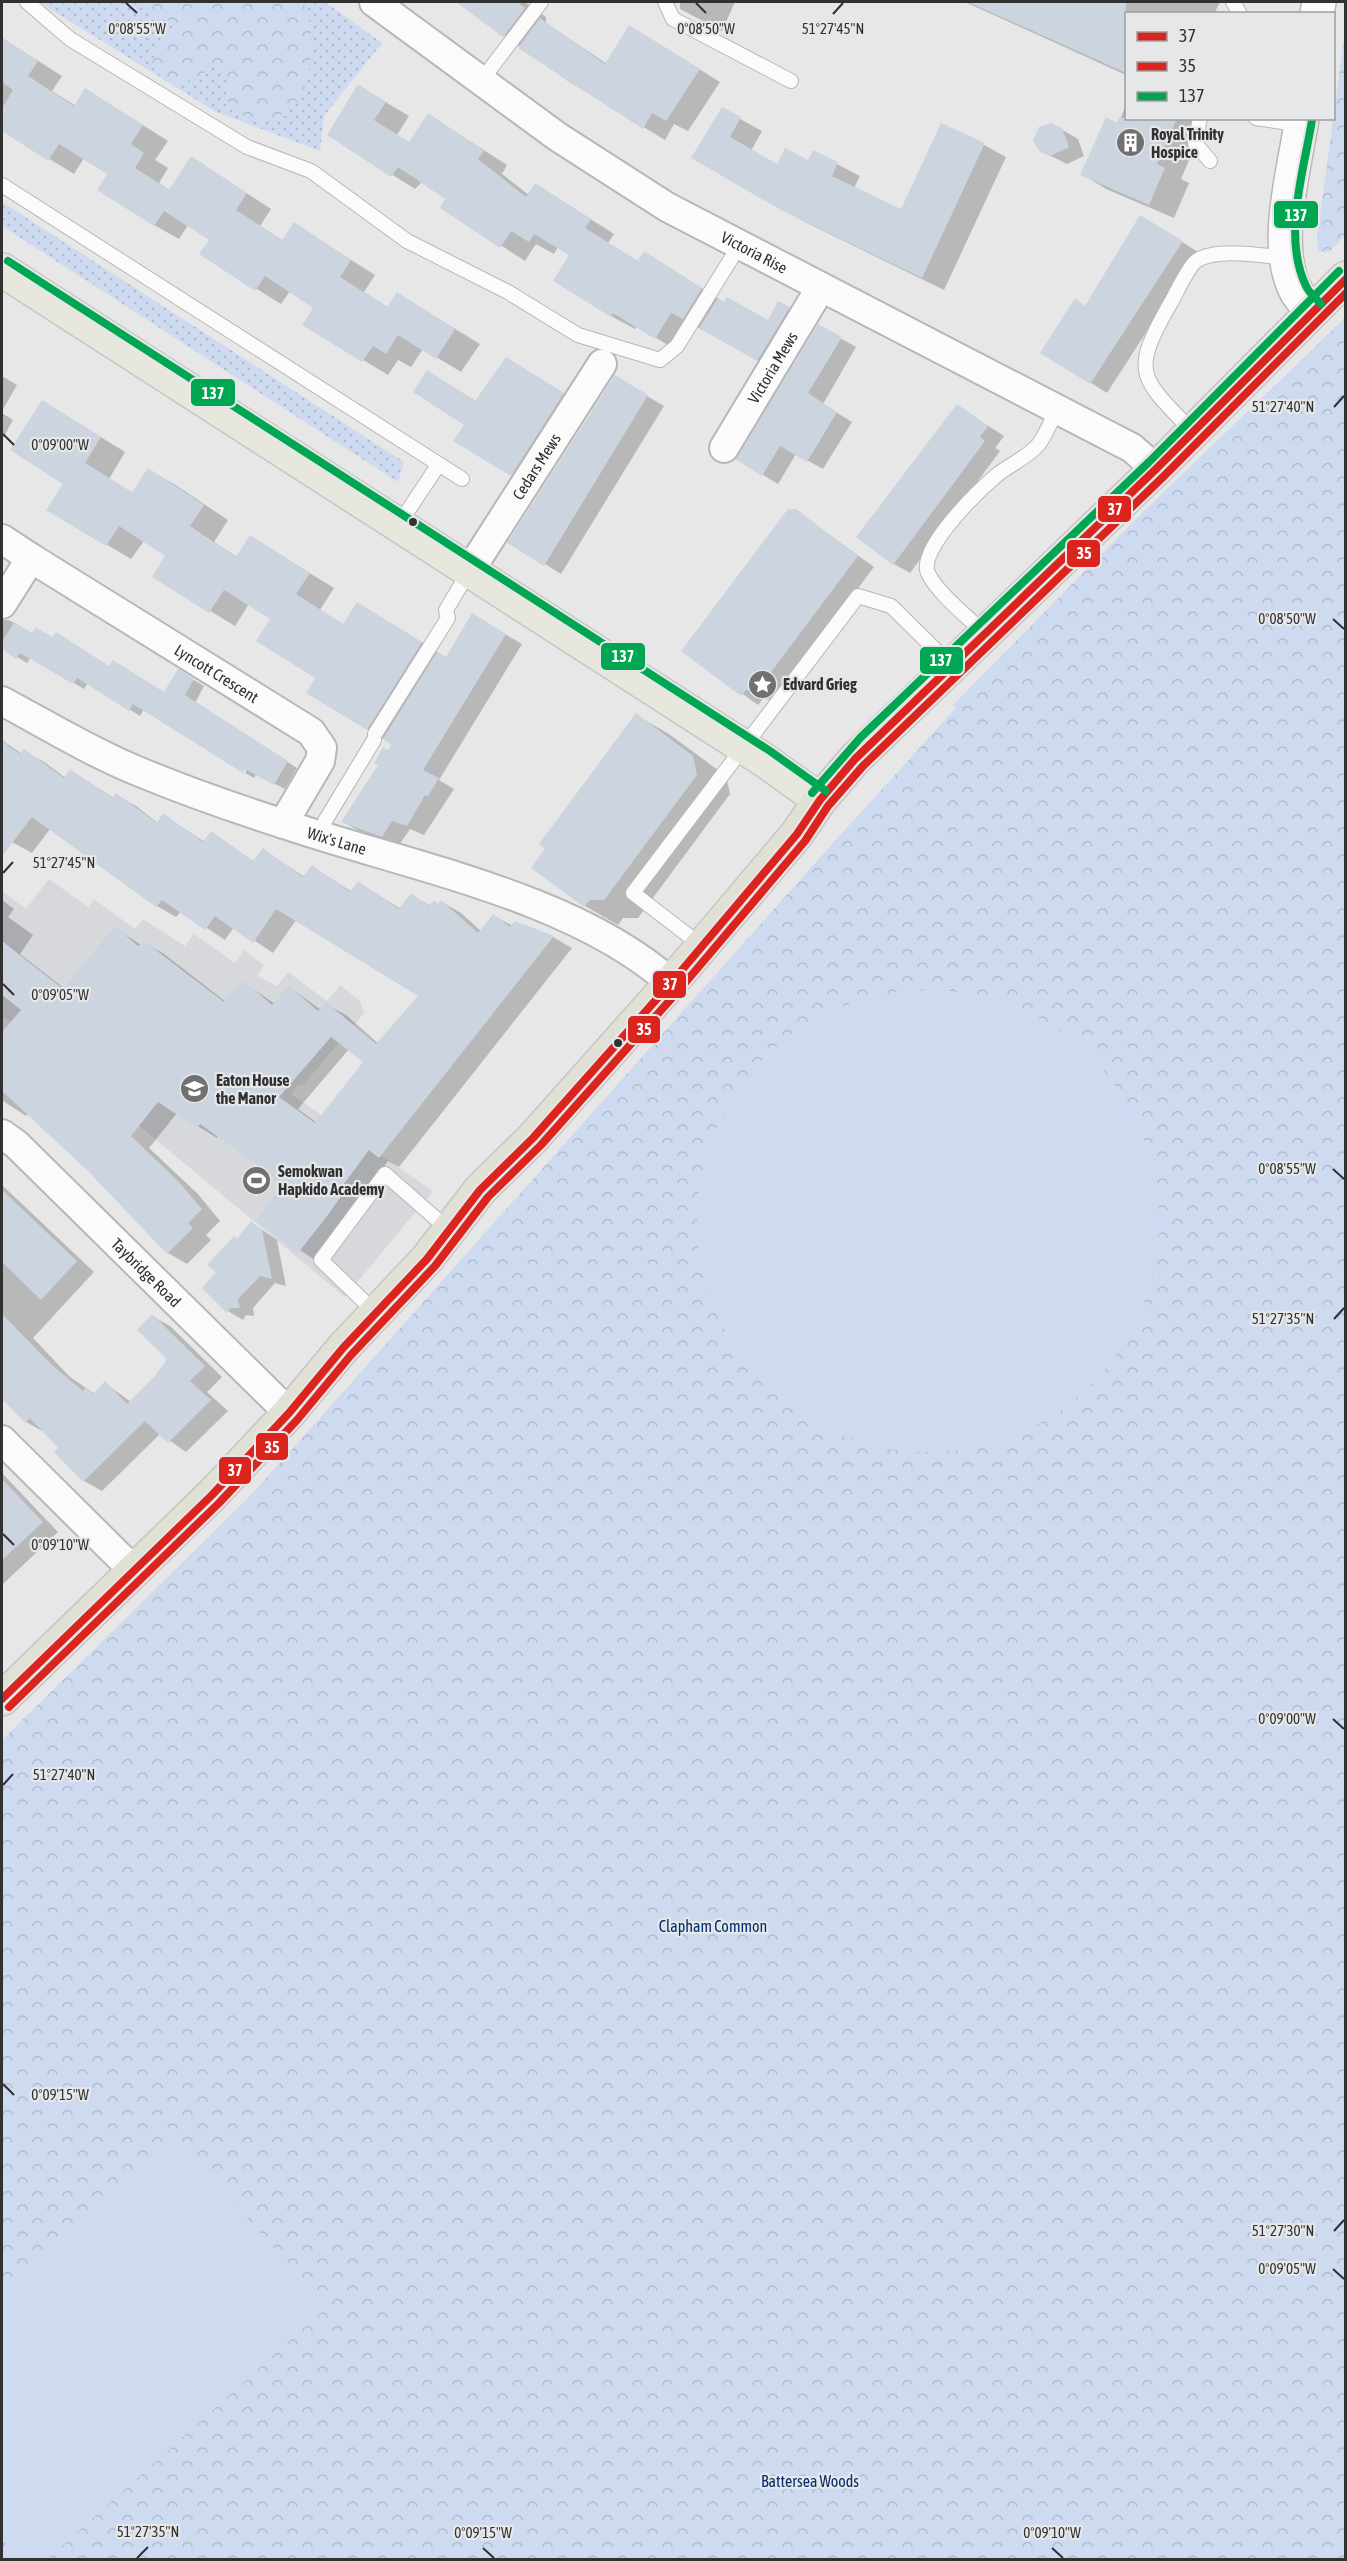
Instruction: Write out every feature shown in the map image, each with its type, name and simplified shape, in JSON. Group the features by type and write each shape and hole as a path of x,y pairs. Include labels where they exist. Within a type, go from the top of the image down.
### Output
{"highway":[{"path":"2,1699 213,1495 290,1413 343,1348 377,1314 449,1230 480,1190 533,1138 671,983 797,834 820,800 868,745 1156,469 1346,278"}],"main road":[{"path":"1301,122 1288,205 1287,258 1297,294 1313,311"},
{"path":"2,270 470,570 743,747 820,800"}],"street":[{"name":"Victoria Rise","path":"374,2 558,137 667,207 1058,408 1132,448 1156,469"},
{"name":"Victoria Mews","path":"724,448 820,287"},
{"name":"Cedars Mews","path":"470,570 602,364"},
{"name":"Lyncott Crescent","path":"2,538 311,732 319,740 322,748 320,761 283,824"},
{"path":"2,604 31,558"},
{"name":"Wix's Lane","path":"2,701 133,769 283,824 479,885 566,918 629,949 671,983"},
{"name":"Taybridge Road","path":"2,1134 16,1144 290,1413"},
{"path":"2,1440 134,1571"}],"lane":[{"path":"27,2 70,39 187,112 247,147 311,171 407,241 508,291 578,335 660,360 677,346 739,246"},
{"path":"481,81 541,2"},
{"path":"665,2 673,19 791,81"},
{"path":"1200,120 1195,143 1210,161"},
{"path":"1278,120 1301,122"},
{"path":"2,185 462,478"},
{"path":"1193,432 1154,390 1146,373 1144,358 1150,340 1195,262 1209,256 1238,253 1287,258"},
{"path":"986,634 936,585 927,573 926,561 942,532 994,477 1037,446 1058,408"},
{"path":"399,524 439,464"},
{"path":"321,836 325,821 448,618 446,610 470,570"},
{"path":"702,946 633,893 858,596 891,606 952,666"},
{"path":"377,1314 321,1260 385,1174 449,1230"}],"shaded area":[{"name":"Eaton House the Manor","path":"49,879 88,907 94,899 135,929 143,919 185,946 194,934 235,963 244,950 264,965 257,976 277,986 288,972 327,1001 340,985 360,1001 364,1013 304,1084 298,1085 291,1094 433,1191 345,1297 53,1054 2,1016 2,891 26,909"}],"green space":[{"path":"39,2 325,2 382,43 324,116 320,151 216,112"},
{"path":"142,2 303,2 309,20 311,62 298,100 285,113 269,119 247,117 238,113 230,105 226,97 227,76 213,67 188,81 174,83 167,80 151,66 160,40 176,23 158,16"},
{"path":"1345,32 1345,236 1329,252 1318,251 1317,237 1333,120 1335,120"},
{"path":"2,202 404,462 398,482 2,226"},
{"name":"Clapham Common","path":"1345,318 1345,2559 2,2560 2,1740 251,1495 957,707 952,706 1144,511"},
{"path":"928,990 973,994 1017,1007 1057,1029 1092,1057 1120,1092 1142,1132 1155,1176 1159,1221 1155,1266 1142,1310 1120,1350 1092,1385 1057,1413 1017,1435 973,1448 928,1452 883,1448 839,1435 799,1413 764,1385 736,1350 714,1310 701,1266 697,1221 701,1176 714,1132 736,1092 764,1057 799,1029 839,1007 883,994"},
{"path":"171,2134 327,2307 48,2559 20,2559 2,2539 2,2288"}],"building":[{"path":"456,2 517,2 525,8 503,37"},
{"path":"968,2 1126,2 1125,73"},
{"path":"540,18 605,64 629,25 700,69 666,121 652,113 643,129 518,48"},
{"path":"2,38 38,61 28,76 74,106 85,88 143,125 131,144 144,153 135,168 169,190 191,156 247,193 236,210 282,240 294,222 351,260 340,277 387,307 397,292 455,329 436,359 398,335 386,354 373,346 362,362 302,325 313,308 265,276 255,291 199,254 209,240 164,211 154,226 97,190 107,174 59,144 48,161 2,131 2,108 13,90 2,82"},
{"path":"358,84 386,102 374,120 409,142 428,113 484,151 478,159 526,197 535,183 591,219 585,228 638,261 644,251 702,288 683,319 671,313 655,339 613,313 611,317 553,281 569,255 534,234 529,242 511,231 500,248 440,208 445,199 398,167 391,177 327,135"},
{"path":"722,107 741,117 730,137 777,164 785,148 808,160 813,150 838,162 832,176 901,209 941,123 985,143 922,278 781,210 691,158"},
{"name":"Royal Trinity Hospice","path":"1106,117 1117,123 1119,118 1176,120 1157,164 1165,168 1149,205 1080,175"},
{"path":"1051,123 1062,128 1069,147 1050,156 1040,152 1033,141 1039,127"},
{"path":"1140,215 1183,241 1090,384 1040,353 1075,298 1085,306"},
{"path":"727,297 768,320 778,301 790,307 757,361 699,328 718,298 724,302"},
{"path":"818,324 842,337 808,393 837,412 807,462 780,446 762,476 735,459"},
{"path":"506,357 564,393 511,476 453,441 464,425 413,392 427,370 475,401"},
{"path":"615,375 648,395 544,566 507,543"},
{"path":"42,400 101,437 85,463 132,492 148,468 204,505 190,526 236,557 250,535 310,573 296,594 343,624 357,602 422,642 367,730 306,693 315,678 256,641 270,619 224,590 209,613 152,577 165,556 119,526 106,546 46,510 63,484 10,450"},
{"path":"957,404 988,426 980,437 985,441 893,565 856,537"},
{"path":"788,509 796,509 858,556 757,691 746,690 741,696 681,651"},
{"path":"472,613 506,634 423,770 439,778 428,796 425,795 407,826 392,821 382,837 341,822 378,765 374,763 383,747 388,750 391,745 383,739 437,652 446,657"},
{"path":"14,622 32,633 35,627 53,637 56,632 109,666 113,660 164,692 178,669 194,679 185,695 288,761 274,785 245,769 243,773 133,704 129,711 77,678 73,684 20,653 16,659 2,649 2,642"},
{"path":"636,713 693,756 697,775 604,900 590,900 584,907 531,868 545,849 539,844"},
{"path":"2,741 20,754 24,749 64,778 70,769 113,798 116,793 157,823 163,813 203,842 211,831 253,861 263,848 303,877 312,865 350,892 358,881 399,909 411,893 429,906 434,900 438,904 441,900 478,933 493,914 510,927 515,921 554,936 379,1158 369,1150 338,1192 342,1195 298,1253 256,1221 283,1184 200,1124 197,1128 158,1102 131,1136 178,1181 202,1209 188,1223 193,1228 167,1254 88,1171 2,1091 2,1032 21,1010 2,995 2,941 63,989 115,926 138,946 144,941 224,1002 243,980 272,1005 289,986 318,1011 326,1002 376,1044 418,996 276,909 253,943 215,916 205,930 162,900 156,907 32,817 2,856","holes":["331,1037 363,1062 315,1123 279,1097"]},
{"path":"2,1190 77,1261 41,1300 2,1262"},
{"path":"251,1221 262,1230 272,1279 260,1276 238,1299 240,1308 231,1308 227,1313 202,1288 216,1272 207,1265 234,1236 237,1239"},
{"path":"2,1314 52,1365 83,1391 86,1387 93,1394 105,1381 127,1404 155,1376 167,1359 137,1330 152,1314 205,1366 190,1381 211,1400 168,1443 145,1421 83,1482 54,1452 58,1448 30,1418 25,1423 2,1399"},
{"path":"2,1479 43,1522 2,1560"}],"transit line":[{"name":"137","path":"1312,120 1297,203 1296,246 1299,267 1306,286 1321,304"},
{"name":"137","path":"8,261 770,751 826,791"},
{"name":"137","path":"812,793 861,737 1149,462 1339,271"},
{"name":"37","path":"2,1699 212,1495 289,1413 343,1348 427,1259 480,1190 533,1138 671,983 797,834 820,800 855,759 1156,469 1346,279"},
{"name":"35","path":"9,1707 219,1503 297,1420 351,1355 435,1266 488,1197 541,1145 679,990 805,841 828,806 863,766 1163,477 1346,293"}],"place":[{"name":"Royal Trinity Hospice","path":"1130,143"},
{"name":"Edvard Grieg","path":"762,684"},
{"name":"Eaton House the Manor","path":"195,1089"},
{"name":"Semokwan Hapkido Academy","path":"257,1180"}],"park label":[{"name":"Battersea Woods","path":"810,2481"}]}
